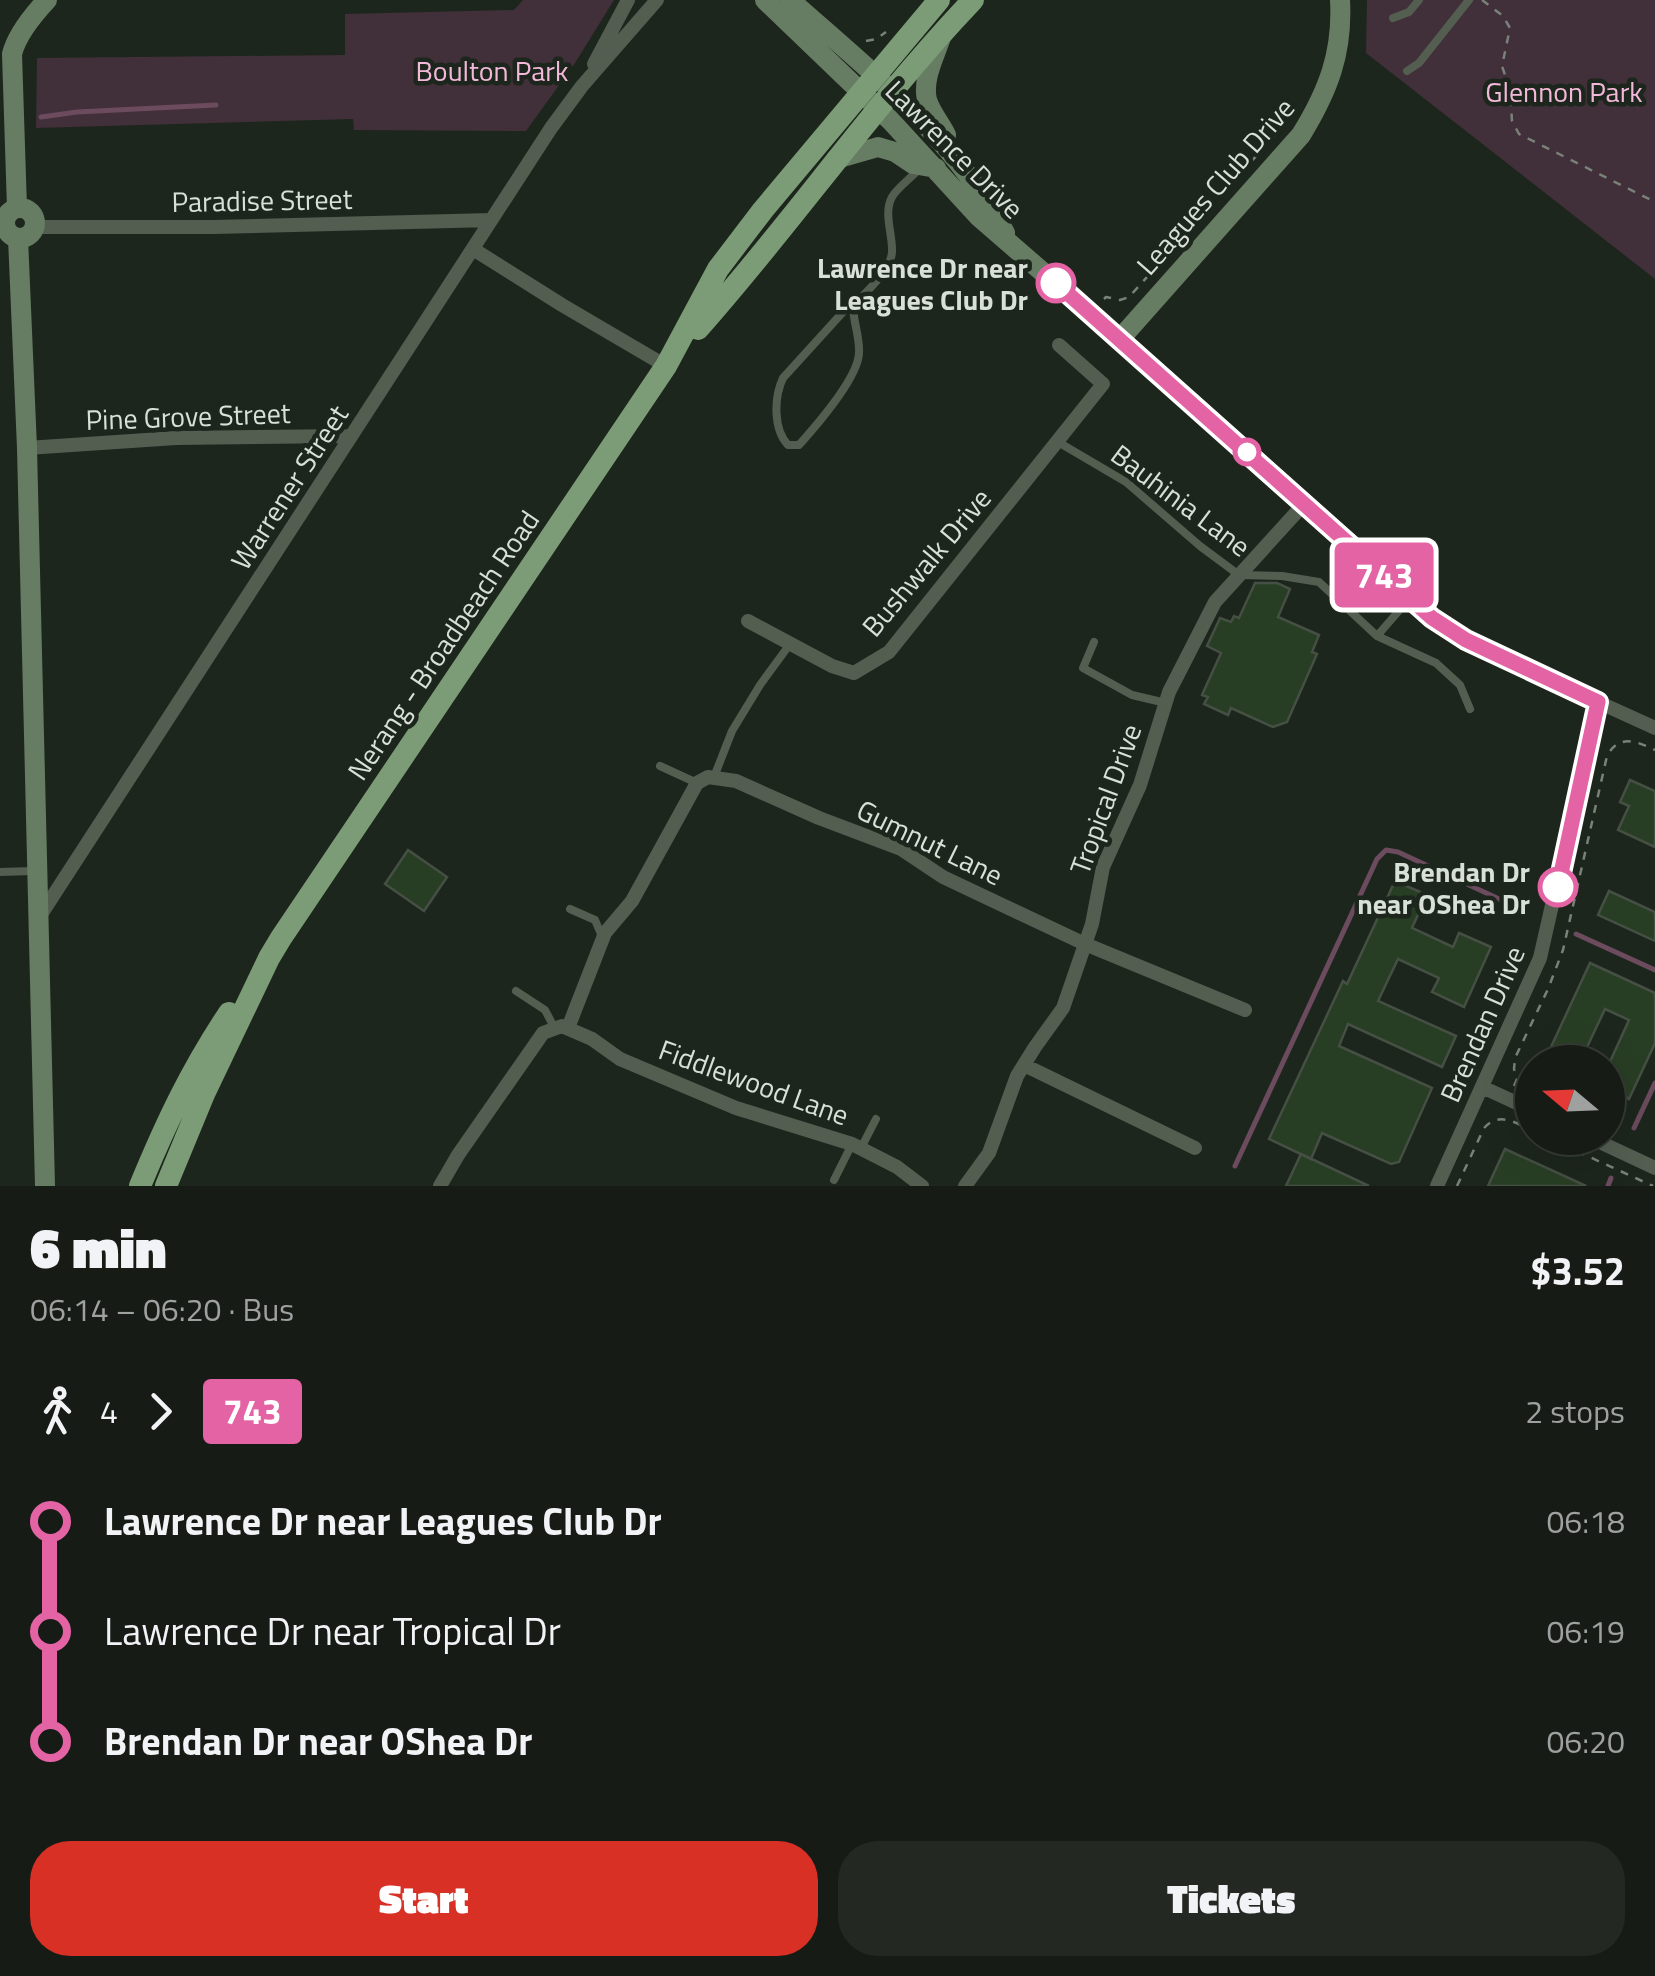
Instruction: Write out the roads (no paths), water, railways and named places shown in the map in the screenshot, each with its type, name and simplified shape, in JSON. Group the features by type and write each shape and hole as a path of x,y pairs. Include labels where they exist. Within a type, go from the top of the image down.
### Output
{"main road":[{"name":"Nerang - Broadbeach Road","path":"666,366 836,159 939,0"},
{"name":"Nerang - Broadbeach Road","path":"140,1186 200,1056 666,366 718,269 763,210 876,92 973,0"},
{"name":"Nerang - Broadbeach Road","path":"166,1186 204,1094 269,958"}],"street":[{"path":"46,1186 27,448 15,224 16,133 7,38 48,0"},
{"name":"Warrener Street","path":"582,86 628,0"},
{"name":"Warrener Street","path":"40,916 551,128 657,0"},
{"path":"764,0 876,92"},
{"path":"790,0 876,92"},
{"name":"Leagues Club Drive","path":"1120,338 1300,135 1330,82 1342,30 1340,0"},
{"path":"836,159 878,147 913,164 936,163 945,131 928,100 926,80 944,30"},
{"name":"Lawrence Drive","path":"876,92 936,163 992,209 1010,244 1451,632 1655,728"},
{"name":"Paradise Street","path":"15,224 212,227 491,220"},
{"path":"473,249 666,366"},
{"name":"Bushwalk Drive","path":"748,621 832,666 854,673 889,652 1103,384 1059,345"},
{"name":"Pine Grove Street","path":"27,448 176,438 352,436"},
{"name":"Tropical Drive","path":"965,1186 989,1153 1018,1076 1034,1047 1064,1008 1092,924 1102,868 1140,785 1169,692 1215,602 1304,504"},
{"name":"Brendan Drive","path":"1437,1186 1531,981 1544,942 1598,702"},
{"path":"440,1186 543,1033 561,1028 603,938 632,901 696,783 708,776 714,778"},
{"name":"Gumnut Lane","path":"714,778 736,780 819,818 901,849 943,876 1085,944 1245,1010"},
{"name":"Fiddlewood Lane","path":"561,1028 592,1039 620,1059 720,1101 857,1146 897,1167 922,1186"},
{"path":"1024,1065 1195,1148"},
{"path":"1482,1087 1515,1102"},
{"path":"1625,1154 1655,1168"}],"lane":[{"path":"1393,18 1409,12 1419,0"},
{"path":"1407,70 1419,63 1469,0"},
{"path":"852,306 860,347 852,376 798,445 788,446 780,435 777,399 783,378 887,268 892,251 890,201 895,192 936,163"},
{"name":"Bauhinia Lane","path":"1058,442 1126,482 1239,575 1319,582 1377,636 1436,663 1460,686 1470,709"},
{"path":"1377,636 1410,598"},
{"path":"1094,642 1083,668 1132,695 1166,702"},
{"path":"714,778 732,730 790,644"},
{"path":"660,766 696,783"},
{"path":"0,872 38,871"},
{"path":"570,910 595,920 603,938"},
{"path":"516,992 545,1010 561,1028"},
{"path":"834,1180 876,1119"}],"waterway":[{"path":"41,117 216,105"},
{"path":"1235,1166 1377,859 1386,850 1525,911"},
{"path":"1576,934 1655,970"},
{"path":"1634,1128 1655,1083"},
{"path":"1608,1186 1611,1178"}],"place":[{"name":"Lawrence Dr near Leagues Club Dr","path":"1056,283"},
{"name":"Brendan Dr near OShea Dr","path":"1558,887"}],"park label":[{"name":"Boulton Park","path":"492,70"},
{"name":"Glennon Park","path":"1564,91"}]}
